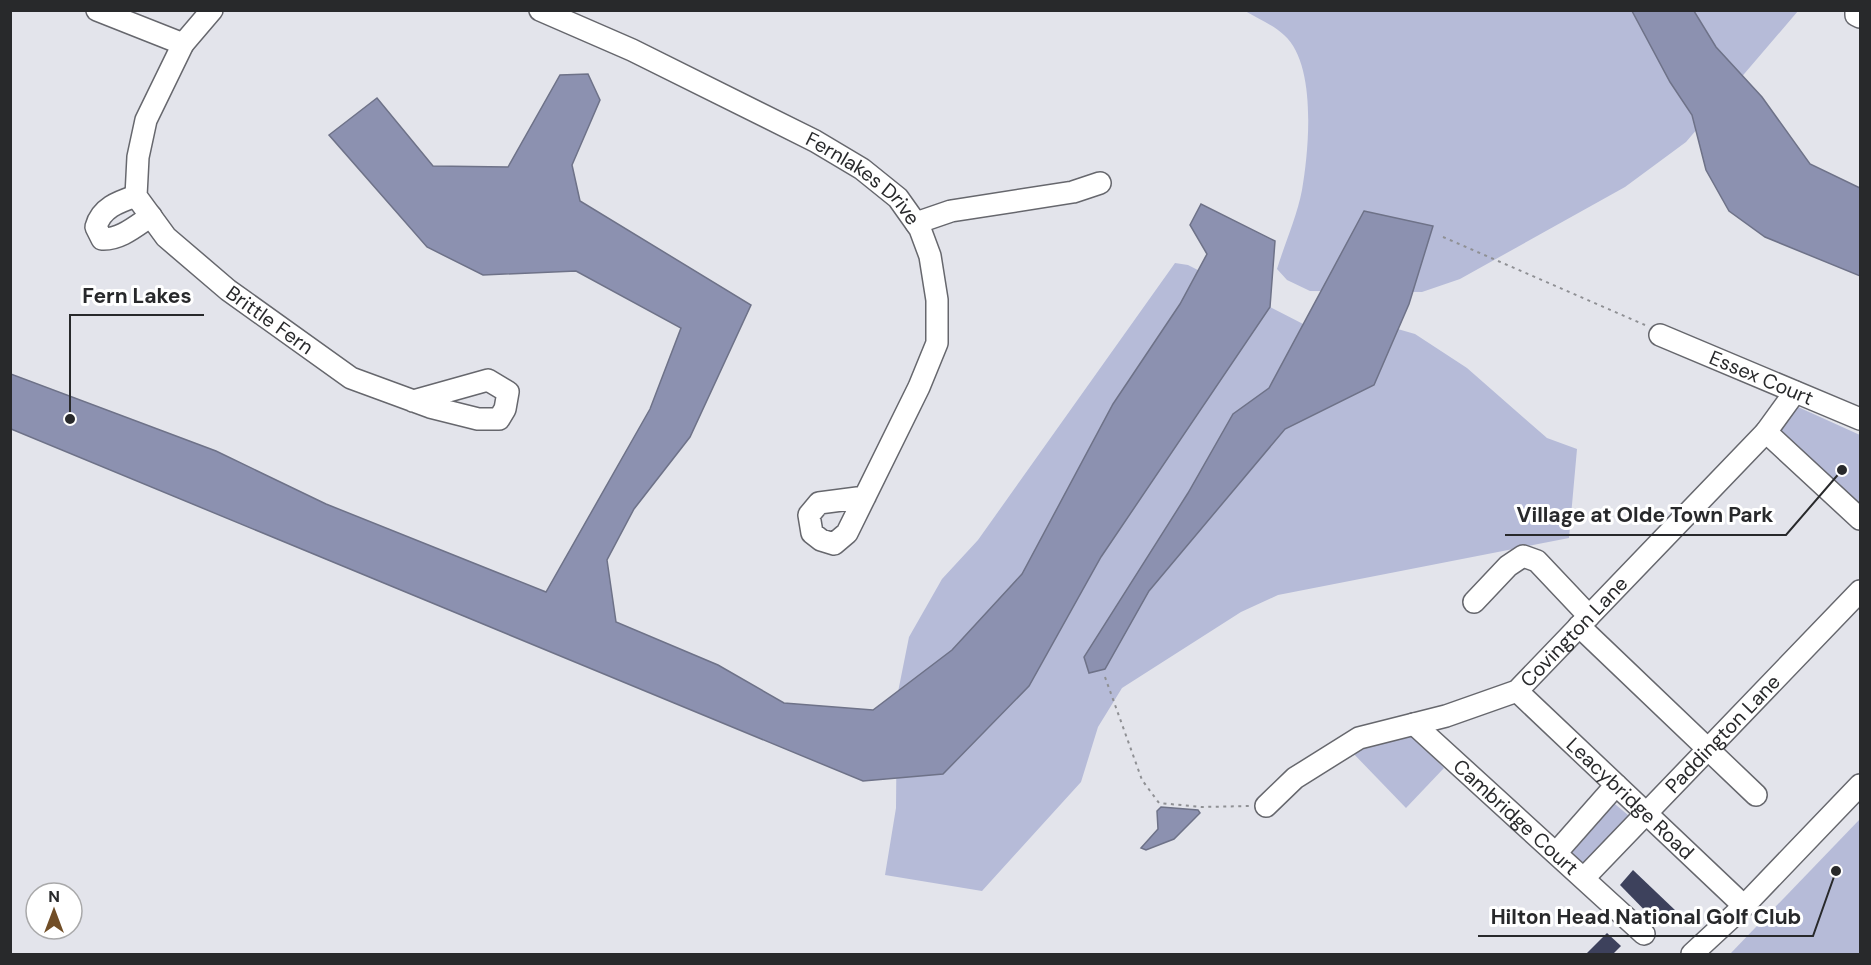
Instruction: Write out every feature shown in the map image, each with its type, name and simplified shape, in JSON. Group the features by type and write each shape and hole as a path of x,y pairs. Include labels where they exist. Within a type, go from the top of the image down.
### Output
{"street":[{"path":"97,10 183,44"},
{"path":"151,216 111,240 102,239 96,227 98,217 114,204 136,196 138,158 146,120 183,44 212,10"},
{"name":"Fernlakes Drive","path":"540,10 632,50 815,141 862,169 898,198 916,223 930,256 937,300 937,343 919,387 864,497"},
{"path":"1856,10 1856,15 1860,17"},
{"path":"916,223 951,211 1073,192 1100,183"},
{"name":"Brittle Fern","path":"136,196 166,237 228,290 351,378 413,401"},
{"name":"Essex Court","path":"1660,335 1860,419"},
{"name":"Covington Lane","path":"1266,806 1295,778 1359,738 1414,724 1517,691 1766,432 1795,392"},
{"path":"1766,432 1860,519"},
{"path":"1474,602 1508,566 1523,556 1537,561 1584,621 1756,795"},
{"name":"Paddington Lane","path":"1584,878 1860,591"},
{"name":"Leacybridge Road","path":"1517,691 1744,906"},
{"name":"Cambridge Court","path":"1414,724 1644,934"},
{"path":"1556,853 1616,785"},
{"path":"1692,954 1818,832 1860,785"}],"path":[{"path":"1443,237 1638,321 1660,335"},
{"path":"1105,677 1142,780 1160,803 1202,807 1266,806"}],"shaded area":[{"path":"1245,11 1798,11 1686,142 1625,187 1460,279 1422,292 1310,291 1287,280 1277,269 1302,190 1308,131 1306,86 1295,48 1284,35"},
{"path":"1632,11 1694,11 1716,47 1762,97 1810,164 1860,188 1860,276 1765,237 1729,211 1706,170 1692,115 1670,82"},
{"path":"588,74 600,100 572,165 580,201 751,305 690,437 634,509 607,560 616,622 718,665 784,703 873,710 952,650 1022,574 1113,404 1180,304 1207,254 1190,225 1201,204 1275,241 1270,307 1101,557 1029,686 943,774 863,781 11,429 11,374 216,451 326,504 546,592 650,409 681,328 576,271 483,275 427,247 329,135 377,98 433,166 508,167 560,75"},
{"path":"1364,211 1433,226 1409,304 1374,385 1285,429 1149,591 1105,669 1089,673 1084,657 1188,493 1233,414 1269,388"},
{"path":"1175,263 1188,265 1307,326 1377,323 1415,334 1467,368 1547,438 1577,449 1569,538 1278,595 1241,612 1122,688 1098,727 1081,782 982,891 885,875 896,808 897,697 909,637 942,579 978,540"},
{"path":"1798,407 1860,435 1860,505 1778,428"},
{"path":"1411,734 1444,768 1406,808 1350,750"},
{"path":"1610,800 1634,820 1585,872 1563,851"},
{"path":"1161,807 1198,810 1200,813 1174,839 1146,850 1141,848 1158,829 1157,811"},
{"path":"1860,819 1860,954 1730,954"}],"building":[{"path":"1633,870 1676,911 1660,926 1620,885"},
{"path":"1607,933 1621,946 1613,954 1586,954"}],"place":[{"name":"Fern Lakes","path":"70,419"},
{"name":"Village at Olde Town Park","path":"1842,470"},
{"name":"Hilton Head National Golf Club","path":"1836,871"}]}
